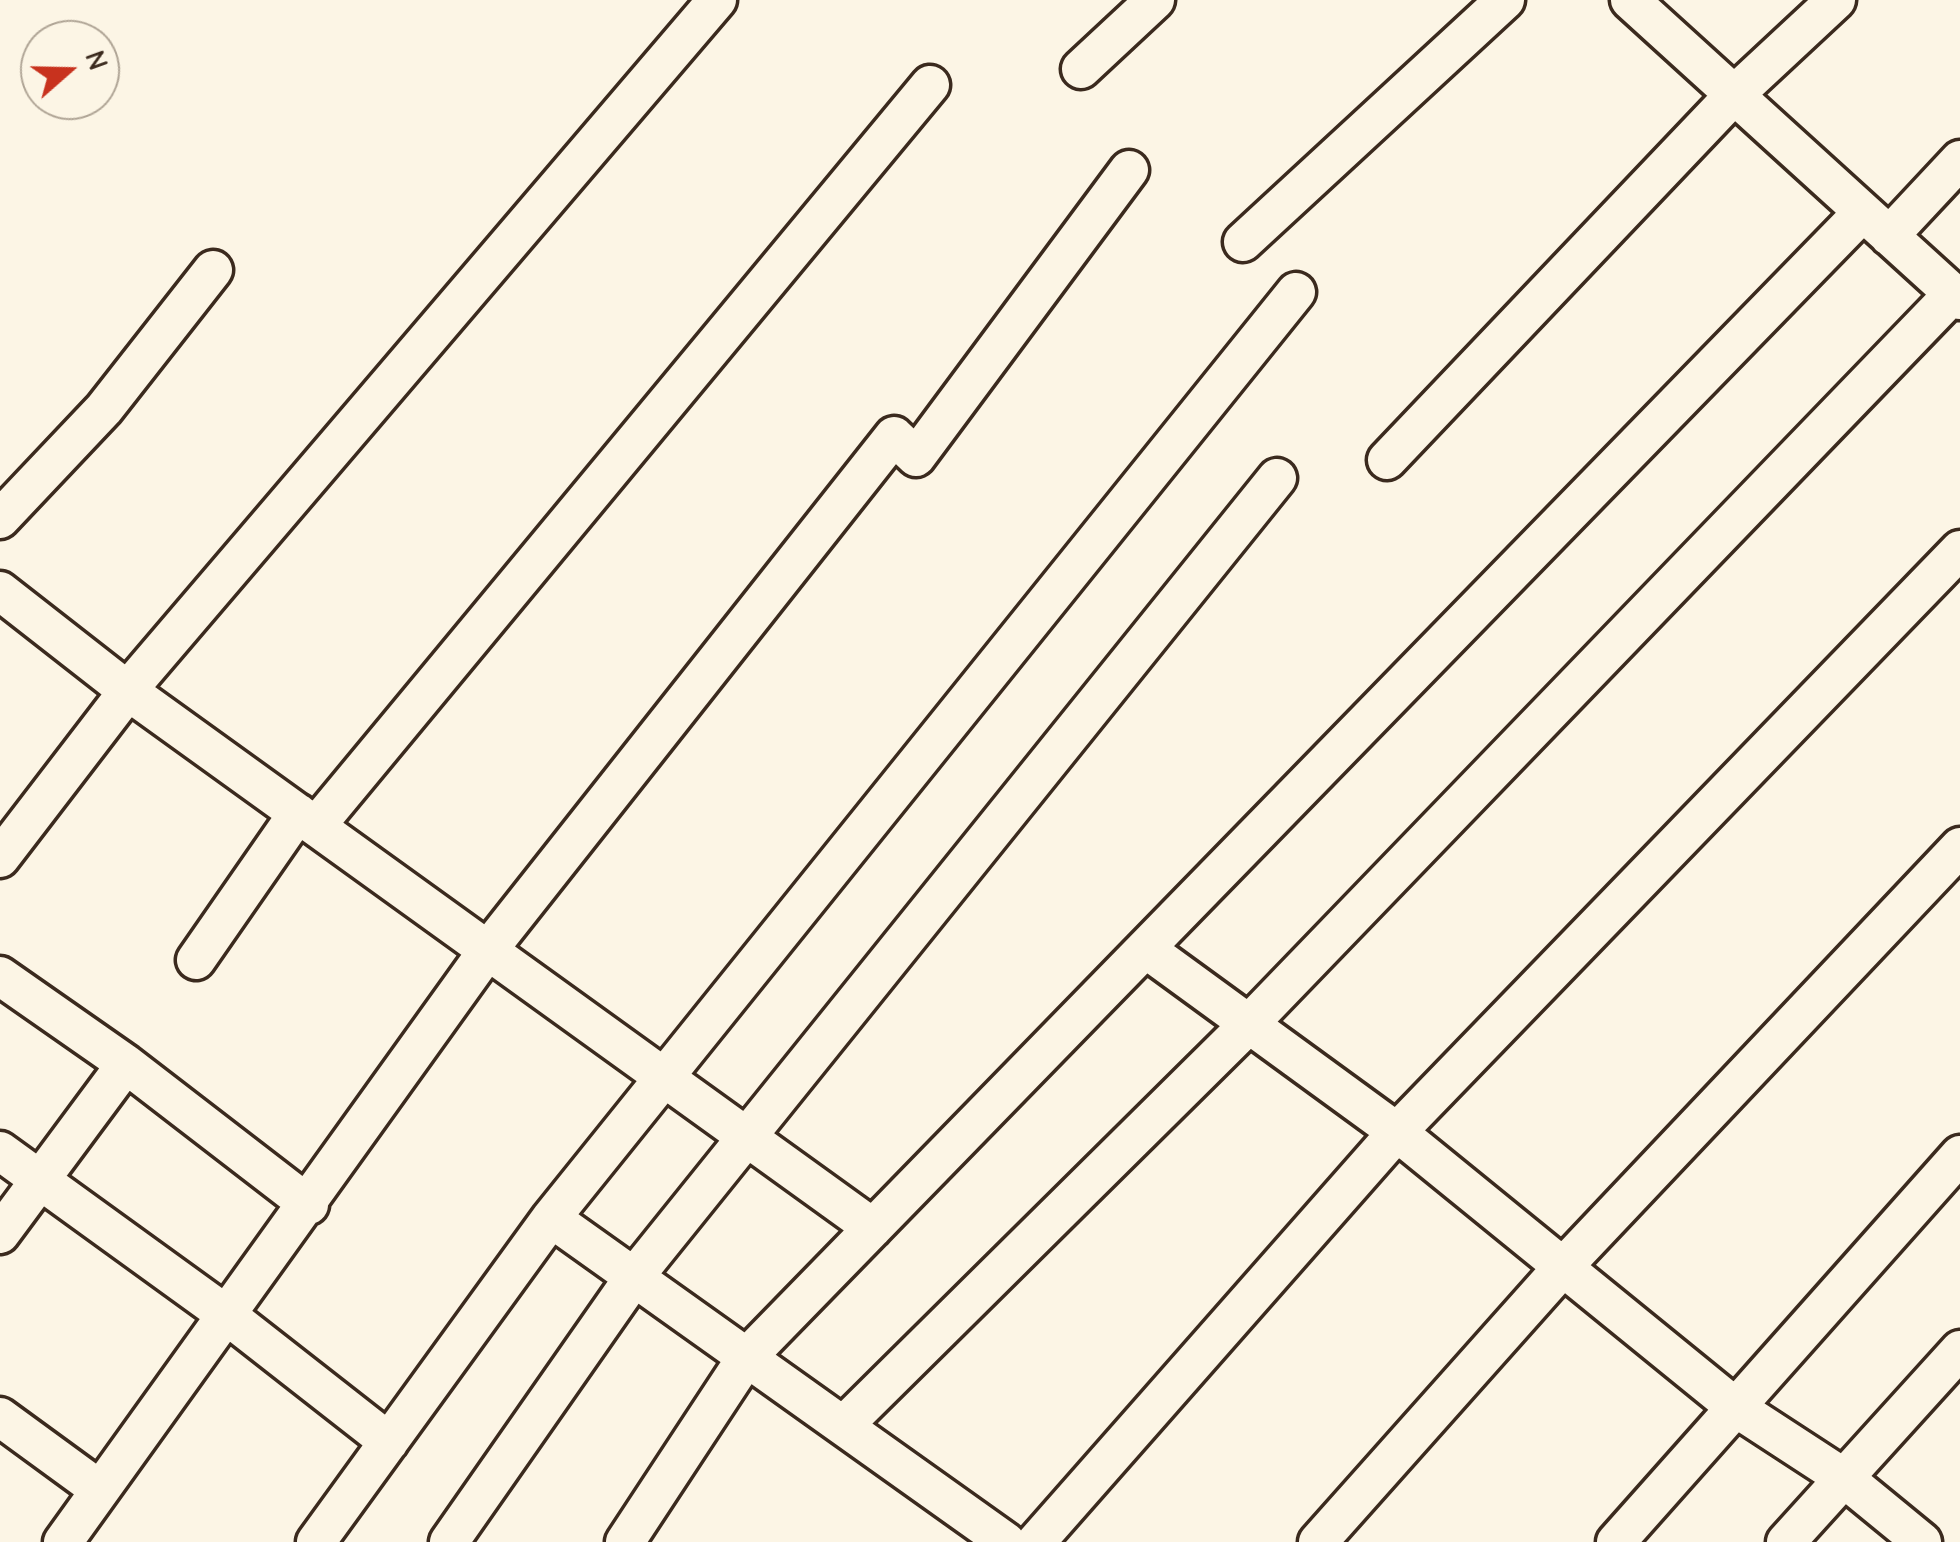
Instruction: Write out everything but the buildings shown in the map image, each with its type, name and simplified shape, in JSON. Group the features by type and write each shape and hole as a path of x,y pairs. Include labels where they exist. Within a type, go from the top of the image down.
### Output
{"street":[{"path":"0,858 128,691 717,0"},
{"path":"1081,69 1155,0"},
{"path":"1244,242 1505,0"},
{"path":"842,1426 1247,1026 1956,297 1630,0"},
{"path":"1387,460 1734,95 1836,0"},
{"path":"196,960 307,819 930,85"},
{"path":"625,1542 746,1358 1146,949 1876,224 1960,160"},
{"path":"63,1542 488,950 894,436 916,457 1129,170"},
{"path":"0,519 104,409 213,270"},
{"path":"316,1542 551,1218 1296,292"},
{"path":"449,1542 634,1277 1278,478"},
{"path":"551,1218 1010,1541 1397,1132 1960,550"},
{"path":"0,591 128,691 873,1228"},
{"path":"1318,1542 1562,1268 1960,846"},
{"path":"1146,949 1397,1132 1735,1407 1844,1478 1922,1542"},
{"path":"0,976 126,1064 308,1205"},
{"path":"0,1234 126,1064"},
{"path":"0,1151 228,1316 389,1442"},
{"path":"1616,1542 1960,1155"},
{"path":"1786,1542 1960,1350"},
{"path":"0,1418 100,1490"}]}
